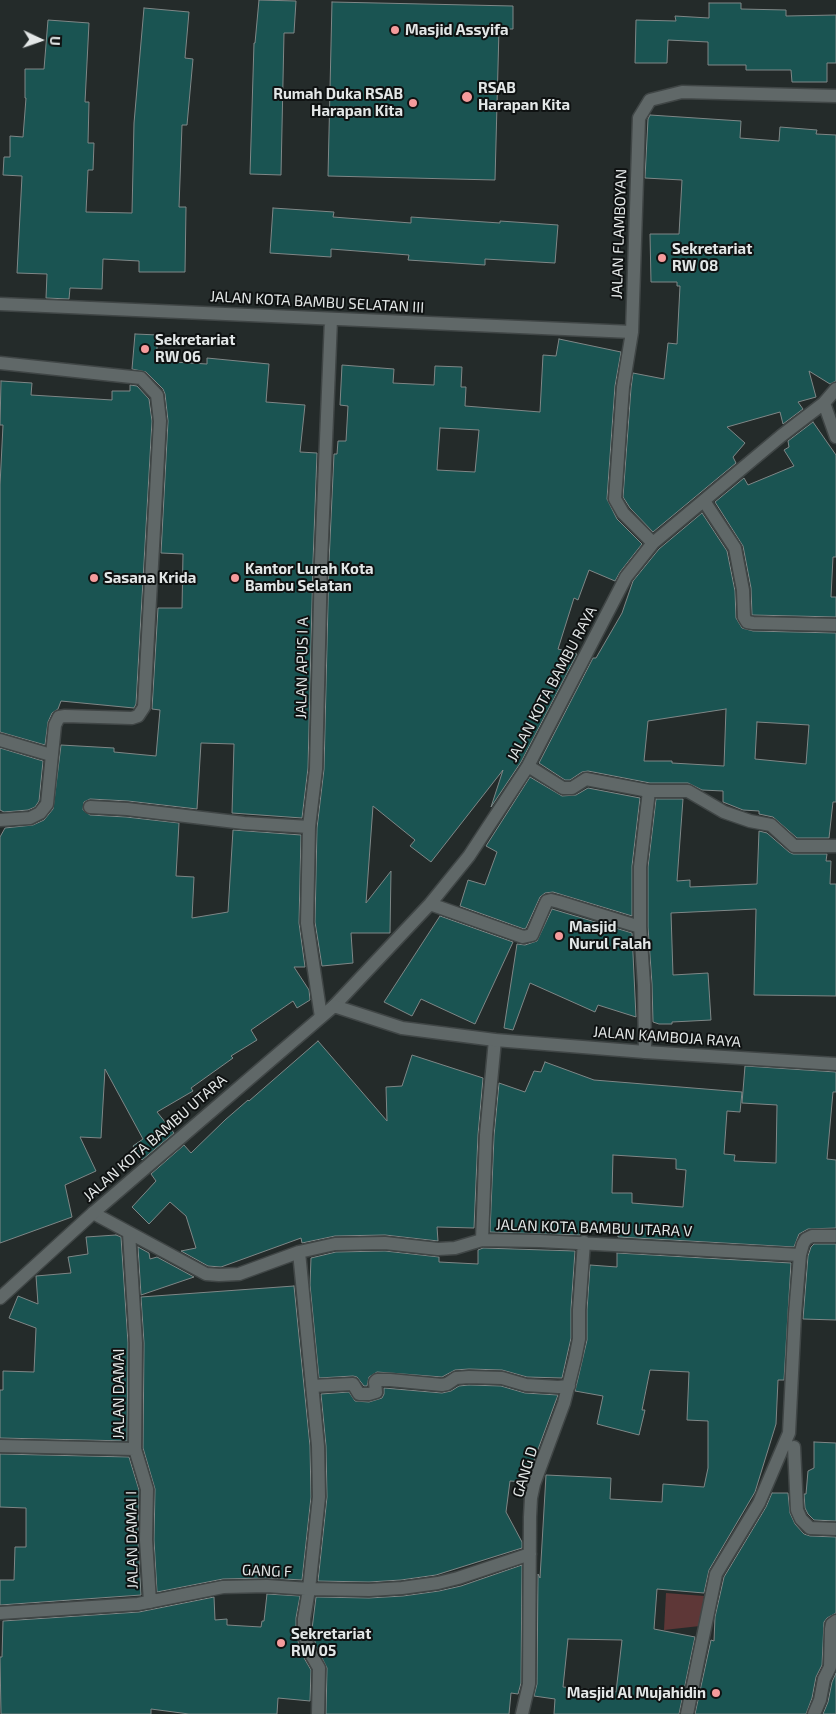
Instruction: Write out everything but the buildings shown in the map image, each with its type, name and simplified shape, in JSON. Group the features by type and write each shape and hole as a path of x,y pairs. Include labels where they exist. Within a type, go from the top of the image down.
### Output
{"street":[{"name":"JALAN FLAMBOYAN","path":"653,543 623,513 615,499 623,387 632,332 639,118 650,100 682,92 836,96"},
{"name":"JALAN KOTA BAMBU SELATAN III","path":"0,304 632,332"},
{"name":"JALAN APUS I A","path":"321,1017 307,923 309,827 316,769 321,562 331,319"},
{"path":"0,363 141,378 157,395 160,421 156,520 144,707 138,716 132,718 59,717 55,725 47,804 40,813 30,818 0,820"},
{"name":"JALAN KOTA BAMBU RAYA","path":"334,1006 430,904 469,856 528,766 626,577 653,543 781,436 824,403 836,389"},
{"path":"824,403 836,437"},
{"path":"704,501 735,548 743,590 744,617 747,622 836,626"},
{"path":"0,740 51,755"},
{"path":"528,766 563,788 572,788 586,779 648,790 688,791 724,812 750,821 771,825 794,846 836,846"},
{"path":"645,1052 644,985 640,927 640,867 648,790"},
{"path":"90,807 127,809 244,823 309,827"},
{"path":"430,904 523,937 532,935 547,901 551,900 640,927"},
{"name":"JALAN KOTA BAMBU UTARA","path":"0,1298 93,1213 334,1006"},
{"name":"JALAN KAMBOJA RAYA","path":"334,1006 402,1028 495,1040 836,1064"},
{"path":"482,1240 486,1135 495,1040"},
{"name":"JALAN KOTA BAMBU UTARA V","path":"93,1213 206,1274 239,1274 299,1252 335,1244 385,1243 425,1248 455,1248 482,1240 584,1242 669,1249 706,1249 800,1255"},
{"name":"JALAN DAMAI","path":"0,1446 135,1450 136,1343 129,1232"},
{"path":"688,1714 716,1574 759,1503 789,1433 800,1255 806,1239 812,1236 836,1236"},
{"name":"GANG D","path":"522,1714 529,1684 530,1517 534,1484 555,1432 569,1386 579,1339 584,1242"},
{"path":"299,1252 318,1446 319,1497 304,1619 304,1630 308,1648 319,1668 318,1714"},
{"path":"312,1386 353,1384 360,1394 369,1394 376,1392 375,1382 377,1380 442,1385 448,1384 456,1378 468,1377 502,1378 526,1385 569,1386"},
{"path":"794,1447 797,1510 801,1519 810,1528 836,1529"},
{"name":"JALAN DAMAI I","path":"135,1450 147,1482 146,1540 150,1602"},
{"name":"GANG F","path":"0,1613 138,1604 223,1587 267,1586 370,1590 402,1588 438,1583 530,1554"},
{"path":"814,1714 820,1700 824,1679 830,1667 831,1629 832,1624 836,1621"}],"shaded area":[{"path":"666,1593 704,1596 700,1626 664,1630"}],"place":[{"name":"Masjid Assyifa","path":"395,30"},
{"name":"RSAB Harapan Kita","path":"467,97"},
{"name":"Rumah Duka RSAB Harapan Kita","path":"413,103"},
{"name":"Sekretariat RW 08","path":"662,258"},
{"name":"Sekretariat RW 06","path":"145,349"},
{"name":"Sasana Krida","path":"94,578"},
{"name":"Kantor Lurah Kota Bambu Selatan","path":"235,578"},
{"name":"Masjid Nurul Falah","path":"559,936"},
{"name":"Sekretariat RW 05","path":"281,1643"},
{"name":"Masjid Al Mujahidin","path":"716,1693"}]}
